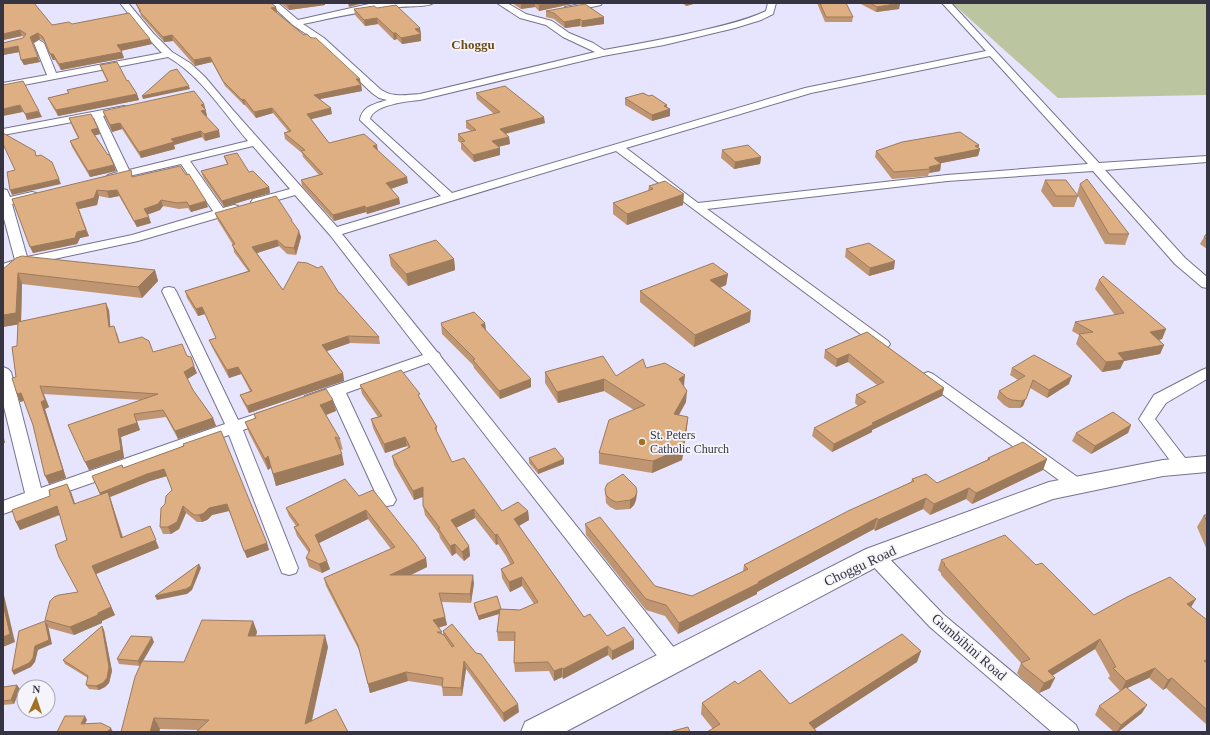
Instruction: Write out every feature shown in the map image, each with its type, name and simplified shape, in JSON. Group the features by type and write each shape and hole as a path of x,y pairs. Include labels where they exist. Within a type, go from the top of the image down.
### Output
{"main road":[{"name":"Choggu Road","path":"536,732 672,660 875,556 1050,491 1163,468 1196,466"}],"street":[{"path":"124,3 129,14 169,54 186,64 212,90 228,111 334,232 434,356 672,660"},
{"path":"273,3 296,23 321,40 376,91 383,96 399,99"},
{"path":"296,23 369,7 411,3"},
{"path":"417,3 430,3"},
{"path":"502,3 527,17 549,23 566,35 590,45 603,53"},
{"path":"561,11 598,3"},
{"path":"448,196 365,120 366,114 371,109 399,99 447,92 603,53 664,42 736,25 758,18 770,12 772,3"},
{"path":"946,3 1098,168 1180,261 1207,284"},
{"path":"527,17 548,13"},
{"path":"39,43 53,76"},
{"path":"334,232 448,196 809,90 992,53"},
{"path":"3,86 169,54"},
{"path":"197,93 212,90"},
{"path":"3,132 136,106"},
{"path":"97,114 125,174"},
{"path":"103,179 256,142"},
{"path":"617,147 696,207 896,353"},
{"path":"696,207 947,178 1207,159"},
{"path":"184,160 220,213"},
{"path":"3,269 22,262 134,238 298,191"},
{"path":"22,262 4,197 43,193"},
{"path":"169,291 234,427 289,568"},
{"path":"300,404 434,356"},
{"path":"915,367 1076,485"},
{"path":"3,372 35,497"},
{"path":"1196,466 1147,418 1160,399 1207,374"},
{"path":"337,391 387,500"},
{"path":"3,508 278,412"},
{"name":"Gumbihini Road","path":"875,556 937,621 1068,732"}],"green space":[{"path":"952,3 1207,3 1207,95 1058,98"}],"building":[{"path":"3,3 34,3 52,25 69,22 72,24 129,13 150,39 117,45 122,52 59,64 53,54 50,54 43,37 38,33 30,37 38,57 21,60 18,46 3,49 3,43 23,38 26,34 20,30 3,34"},
{"path":"271,3 276,7 271,8 304,35 307,34 311,38 316,38 360,79 356,79 361,85 314,95 331,108 307,114 329,143 364,134 377,145 373,146 407,177 386,183 399,198 366,208 365,206 333,215 301,180 323,174 301,151 305,150 284,133 291,131 272,108 254,112 244,99 242,100 223,81 210,57 194,60 172,35 163,37 139,11 141,11 136,4"},
{"path":"285,3 304,3 288,5"},
{"path":"536,3 550,3 539,5"},
{"path":"820,3 846,3 853,17 826,17"},
{"path":"870,3 900,3 877,7"},
{"path":"585,4 604,17 582,21 580,19 564,22 554,13 546,11"},
{"path":"396,5 420,28 415,29 421,34 401,38 396,33 393,33 377,18 364,20 354,9 374,6 377,8"},
{"path":"117,62 127,81 128,80 137,94 56,110 48,98 69,93 67,90 108,81 100,65"},
{"path":"177,69 189,86 142,96 170,71"},
{"path":"23,81 39,111 25,114 20,105 3,109 3,85"},
{"path":"505,86 544,117 500,129 509,137 492,141 500,148 473,155 461,142 465,141 458,134 476,130 466,121 500,112 476,93"},
{"path":"194,91 204,104 201,105 206,110 201,111 219,130 204,134 201,131 171,139 174,142 139,152 120,123 110,125 103,111"},
{"path":"643,93 649,96 652,95 667,105 664,106 670,109 652,115 625,98"},
{"path":"91,114 98,128 91,130 108,155 109,154 114,165 88,171 70,141 79,138 69,118"},
{"path":"960,132 979,145 975,146 980,149 934,158 941,164 929,167 930,169 894,172 876,151 902,142"},
{"path":"3,133 35,151 36,156 41,155 52,162 59,179 10,190 7,172 15,170 3,144"},
{"path":"748,145 761,157 735,162 722,150"},
{"path":"237,153 249,172 253,171 269,187 222,201 201,171 228,164 224,156"},
{"path":"180,166 186,175 189,174 206,201 189,206 187,202 177,203 161,200 158,204 144,209 149,217 134,221 117,190 97,190 94,198 76,203 86,230 77,232 75,238 30,247 12,199 131,170 132,177"},
{"path":"1087,179 1129,234 1109,234 1080,184"},
{"path":"1045,180 1066,180 1078,196 1056,196"},
{"path":"665,181 684,194 627,214 613,203 653,189 649,186"},
{"path":"276,196 299,231 294,248 285,247 277,240 252,247 283,290 298,262 307,263 318,268 322,266 339,293 379,337 348,336 322,345 343,373 247,406 240,395 252,391 238,367 227,370 209,340 216,338 202,307 196,309 185,291 250,271 232,245 235,244 215,213"},
{"path":"436,240 454,259 406,274 389,255"},
{"path":"869,243 895,261 870,268 846,249"},
{"path":"22,256 155,270 138,287 18,273 16,313 3,315 3,269 16,258"},
{"path":"713,263 728,274 710,280 751,311 695,335 640,291"},
{"path":"1103,276 1166,329 1150,332 1164,345 1118,353 1124,360 1106,362 1079,334 1093,332 1075,322 1124,313 1099,280"},
{"path":"106,303 109,327 114,326 119,343 142,337 149,341 153,352 182,344 187,356 191,357 194,366 184,372 193,390 213,418 175,431 163,410 134,414 137,423 118,429 121,450 85,462 68,425 158,394 40,386 45,400 41,402 63,470 45,476 33,425 21,393 17,394 12,378 16,377 12,347 17,346 18,322"},
{"path":"474,312 485,323 481,325 531,379 499,391 473,360 475,359 441,325 441,323"},
{"path":"867,332 944,388 872,423 874,424 834,444 814,428 866,402 856,395 884,382 849,354 837,359 825,350"},
{"path":"1034,355 1072,376 1049,390 1033,380 1026,399 1022,401 1007,398 999,391 1025,376 1012,368"},
{"path":"603,356 616,376 643,359 646,368 665,363 685,375 679,379 687,391 674,414 688,417 683,448 653,461 599,453 609,420 645,405 604,379 557,392 545,372"},
{"path":"401,370 420,394 418,395 437,427 435,428 452,462 464,458 502,511 518,502 528,511 514,519 584,617 590,614 607,636 624,627 634,640 612,651 608,646 563,669 554,671 548,662 514,663 515,632 497,632 500,609 520,610 538,602 522,577 509,582 501,569 514,563 497,534 495,535 474,509 451,520 469,546 462,552 455,544 450,546 438,528 440,528 423,506 423,487 413,491 392,456 410,447 405,437 384,444 371,419 382,416 360,385"},
{"path":"326,389 333,400 320,405 340,439 335,437 342,454 273,474 268,456 265,459 245,422 256,418 254,414"},
{"path":"1113,412 1131,425 1095,446 1076,433"},
{"path":"221,431 267,543 244,551 227,504 209,508 204,513 199,515 194,515 183,506 177,522 168,527 160,527 161,508 165,504 166,496 172,490 164,469 147,474 100,493 92,476 122,465 123,468 184,446 183,444"},
{"path":"1023,442 1047,459 976,493 969,488 934,504 926,498 878,520 877,518 758,582 759,583 679,623 666,605 646,599 585,524 600,517 655,586 692,596 748,569 744,565 848,511 914,481 912,479 926,474 937,483"},
{"path":"555,448 564,459 538,470 529,458"},
{"path":"623,474 636,487 637,492 635,497 630,500 616,502 606,495 605,489 607,484"},
{"path":"345,479 359,496 373,490 426,558 390,575 473,575 470,594 439,593 445,617 433,620 442,632 437,632 444,635 452,647 454,646 443,631 452,624 476,653 481,654 518,704 503,713 464,661 461,688 442,687 443,678 406,672 368,684 358,645 324,578 395,547 366,510 315,535 327,561 319,564 306,558 310,550 294,527 299,525 286,508"},
{"path":"67,484 74,504 108,492 121,538 150,526 156,540 92,566 111,607 98,613 98,615 70,627 45,620 50,601 54,597 78,592 59,557 55,545 67,540 57,506 16,522 12,510 50,496 49,490"},
{"path":"1204,515 1207,515 1207,522"},
{"path":"1005,535 1036,565 1042,563 1094,615 1127,597 1170,577 1196,599 1187,604 1207,620 1207,659 1204,661 1207,663 1207,710 1172,678 1168,680 1155,668 1126,681 1113,668 1116,667 1100,639 1048,671 1055,678 1044,683 1024,667 1021,663 1030,659 941,560"},
{"path":"199,564 191,586 186,589 155,596"},
{"path":"497,596 501,609 478,616 474,603"},
{"path":"3,604 10,634 3,637"},
{"path":"202,620 253,621 248,636 325,635 305,724 336,709 348,732 196,732 209,720 154,718 150,732 121,732 135,677 142,661 184,662"},
{"path":"45,621 49,640 35,646 33,658 29,663 12,671 19,631"},
{"path":"102,626 109,667 107,678 103,683 96,686 86,685 88,676 63,660"},
{"path":"902,634 921,651 809,723 817,732 707,732 720,724 702,703 735,681 738,684 760,670 790,704"},
{"path":"131,636 152,637 138,661 117,659"},
{"path":"16,685 11,700 3,701 3,687"},
{"path":"1126,687 1147,705 1121,725 1099,706"},
{"path":"65,716 85,716 81,724 101,723 111,728 107,732 57,732"},
{"path":"688,727 690,732 669,732"}],"place":[{"name":"St. Peters Catholic Church","path":"642,442"}],"district":[{"name":"Choggu","path":"473,44"}]}
